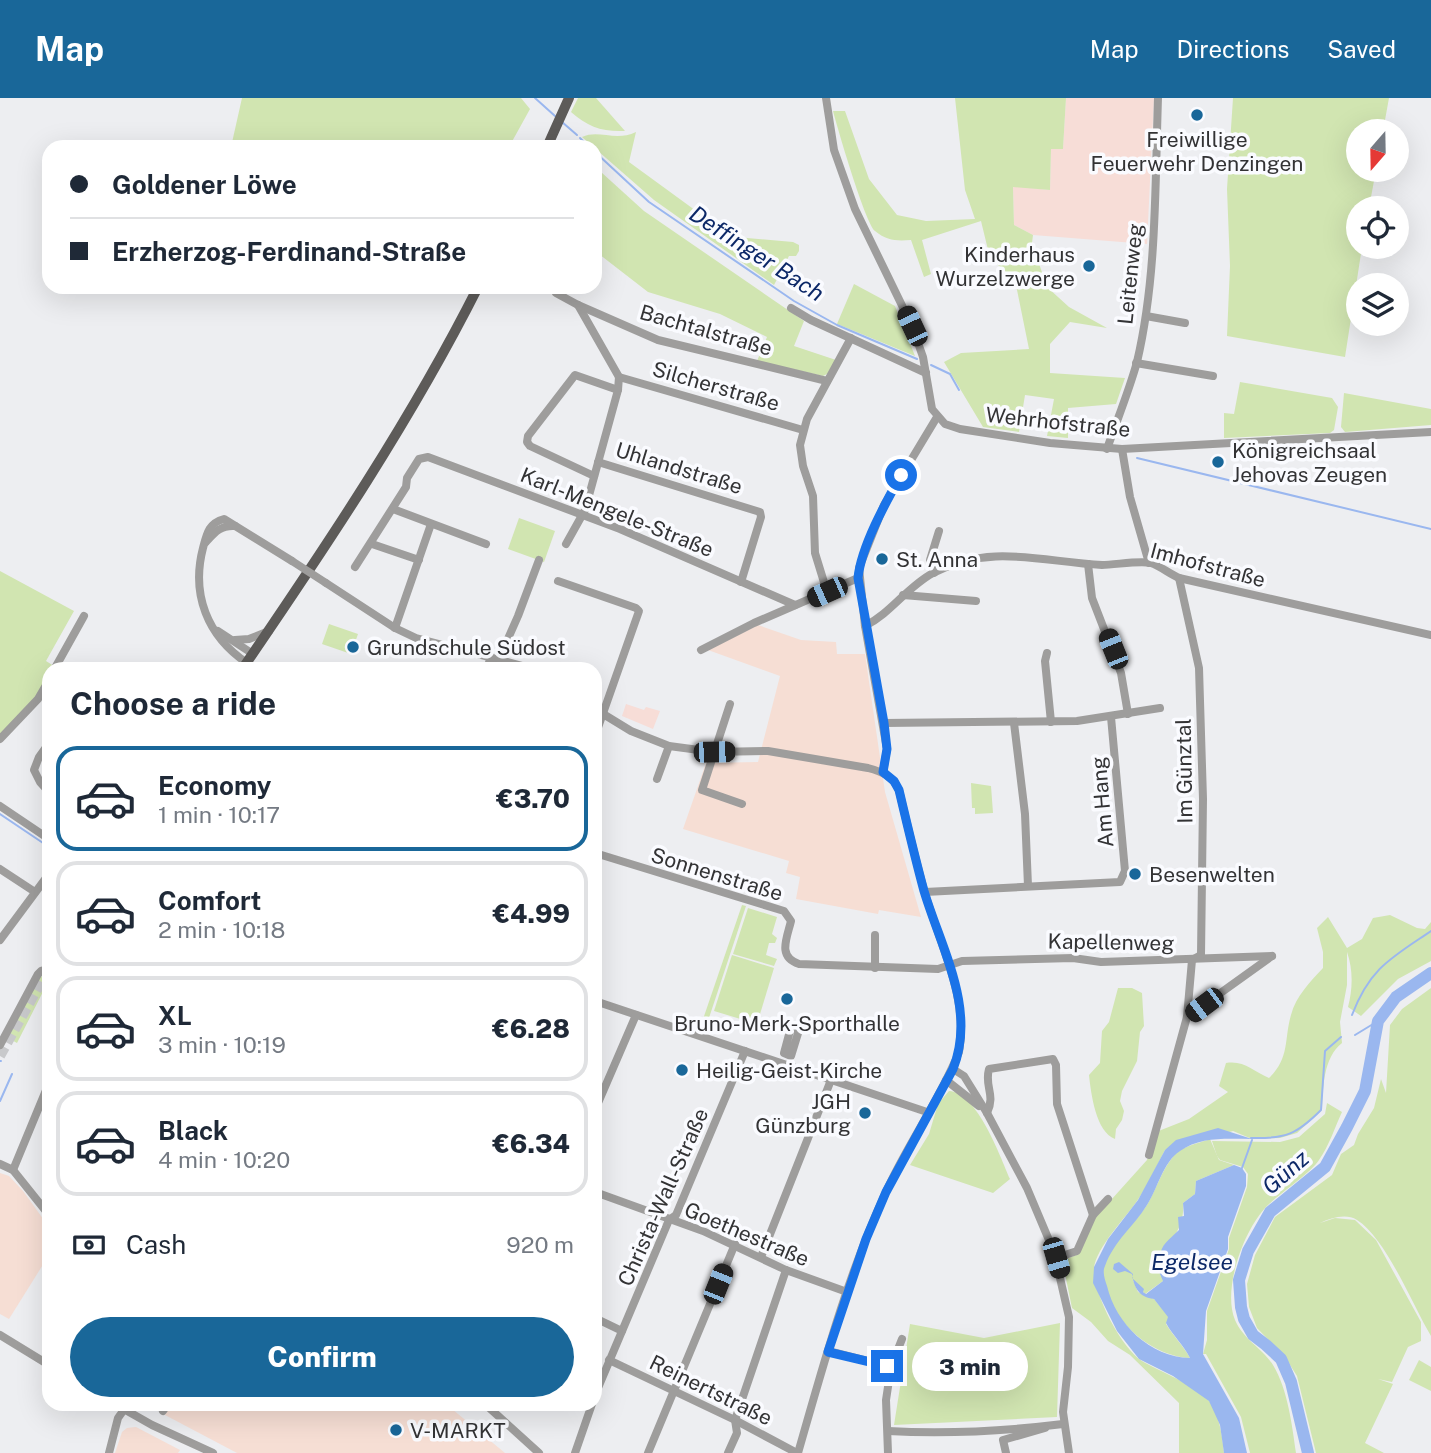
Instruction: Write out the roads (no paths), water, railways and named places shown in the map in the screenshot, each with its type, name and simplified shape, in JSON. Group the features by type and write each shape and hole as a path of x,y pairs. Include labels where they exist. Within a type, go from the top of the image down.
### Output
{"main road":[{"path":"550,140 569,98"},
{"path":"248,662 348,513 449,343 474,294"}],"street":[{"path":"826,98 834,150 855,209 912,326 923,357 929,401 937,417 884,505 862,560 858,578 884,723 887,749 883,772"},
{"name":"Leitenweg","path":"1107,449 1136,363 1146,316 1158,98"},
{"name":"Bachtalstraße","path":"558,294 658,340 827,381"},
{"path":"566,544 583,514 618,390 619,377 578,305"},
{"path":"791,308 926,371"},
{"path":"1146,316 1185,323"},
{"path":"827,592 815,553 813,496 801,456 803,430 851,338"},
{"path":"1136,363 1213,376"},
{"path":"594,476 530,446 527,442 528,436 575,375 618,390"},
{"name":"Silcherstraße","path":"619,377 803,430"},
{"name":"Wehrhofstraße","path":"937,417 945,424 960,429 1107,449 1431,432"},
{"path":"1122,449 1130,497 1149,563"},
{"name":"Karl-Mengele-Straße","path":"393,509 419,459 424,456 583,514 794,606"},
{"name":"Uhlandstraße","path":"598,461 760,512 761,517 741,582"},
{"path":"355,568 393,509 486,544"},
{"path":"248,662 237,656 216,629 203,608 199,592 199,566 210,527 224,519 395,628 433,643 509,662"},
{"path":"395,628 431,524"},
{"path":"204,545 225,525 235,526"},
{"path":"934,573 930,560 939,531"},
{"path":"372,544 419,560"},
{"name":"Imhofstraße","path":"865,626 920,581 954,564 987,557 1027,556 1088,564 1149,563 1179,578 1431,635"},
{"path":"492,662 518,616 539,560"},
{"path":"1088,564 1092,598 1121,673 1128,713"},
{"path":"701,650 858,578"},
{"name":"Im Günztal","path":"1179,578 1199,676 1203,799 1201,955 1192,960"},
{"path":"558,581 639,611 603,715 631,731 669,746 714,752 768,751 883,772 894,781 899,790 925,892 949,964 960,1004 962,1022 959,1052 953,1069 886,1192 866,1239 798,1453"},
{"path":"903,596 976,601"},
{"path":"58,662 83,616"},
{"path":"216,629 234,640 248,662"},
{"path":"234,640 249,639 268,631"},
{"path":"1047,653 1045,661 1051,722"},
{"path":"0,739 42,692"},
{"path":"730,704 702,790 742,804"},
{"path":"884,723 1051,722 1111,717 1160,708"},
{"name":"Am Hang","path":"1028,886 1120,882 1125,871 1111,717"},
{"path":"925,892 1028,886 1025,814 1014,723"},
{"path":"657,779 669,746"},
{"path":"42,752 34,770 42,784"},
{"path":"0,806 42,834"},
{"name":"Sonnenstraße","path":"602,855 784,911 792,921 785,953 790,961 799,964 938,969 949,964"},
{"path":"0,869 34,891"},
{"path":"0,940 42,882"},
{"path":"875,936 875,968"},
{"name":"Kapellenweg","path":"949,964 962,961 1073,958 1101,962 1272,956 1188,1017"},
{"path":"1149,1155 1188,1017 1192,960"},
{"path":"0,1045 42,975"},
{"path":"602,1003 928,1112"},
{"path":"602,1094 636,1015"},
{"name":"Christa-Wall-Straße","path":"602,1378 669,1220 676,1214 745,1051"},
{"path":"987,1113 992,1102 987,1077 989,1069 1053,1059 1056,1065 1057,1104 1093,1215"},
{"path":"953,1069 964,1076 987,1113 1027,1188 1056,1258 1069,1317 1063,1424 1069,1453"},
{"path":"761,1257 831,1080"},
{"path":"946,1080 987,1113"},
{"path":"13,1170 42,1100"},
{"path":"0,1164 13,1170 42,1206"},
{"name":"Goethestraße","path":"602,1195 735,1244 786,1270 847,1292"},
{"path":"1056,1258 1077,1251 1093,1215 1108,1199"},
{"path":"648,1453 735,1244"},
{"path":"728,1453 737,1433 735,1420 786,1270"},
{"path":"602,1321 622,1331"},
{"path":"0,1335 42,1361"},
{"path":"888,1453 886,1400 891,1367 901,1339"},
{"path":"828,1352 891,1367"},
{"name":"Reinertstraße","path":"609,1360 798,1453"},
{"path":"109,1453 118,1418 123,1411"},
{"path":"133,1411 152,1425 213,1453"},
{"path":"493,1411 539,1453"},
{"path":"575,1453 590,1411"},
{"path":"887,1431 1063,1424"},
{"path":"1006,1453 1003,1440 1036,1432 1049,1425"}],"water":[{"name":"Egelsee","path":"1218,1128 1252,1139 1206,1141 1188,1146 1174,1156 1147,1205 1114,1249 1104,1268 1105,1279 1118,1313 1137,1336 1161,1352 1190,1358 1166,1323 1168,1317 1154,1299 1138,1291 1133,1279 1146,1294 1163,1281 1157,1267 1161,1265 1162,1248 1179,1230 1178,1217 1184,1216 1183,1203 1195,1194 1196,1181 1234,1165 1242,1168 1246,1174 1246,1186 1206,1311 1203,1354 1239,1418 1247,1453 1224,1453 1220,1425 1209,1401 1173,1376 1139,1359 1117,1331 1093,1283 1094,1267 1108,1239 1138,1200 1165,1150 1176,1140"},
{"path":"1119,1262 1133,1274 1132,1276 1125,1271 1118,1273 1113,1269 1114,1264"}],"waterway":[{"name":"Deffinger Bach","path":"535,98 555,116"},
{"name":"Deffinger Bach","path":"562,122 577,135"},
{"name":"Deffinger Bach","path":"602,158 649,202 794,301 837,325 917,359"},
{"name":"Deffinger Bach","path":"931,365 950,374 959,390"},
{"name":"Deffinger Bach","path":"1137,458 1431,529"},
{"path":"0,814 42,842"},
{"name":"Deffinger Bach","path":"1352,1015 1374,975 1393,957 1431,931"},
{"name":"Günz","path":"1308,1453 1291,1382 1281,1359 1253,1335 1244,1319 1239,1280 1248,1251 1270,1212 1325,1167 1347,1127 1365,1091 1378,1021 1396,997 1431,973"},
{"path":"1355,1035 1378,1021"},
{"path":"1251,1138 1282,1136 1298,1130 1321,1110 1325,1051 1341,1037"},
{"path":"0,1101 12,1074"},
{"path":"1242,1168 1252,1140"}],"tunnel":[{"path":"0,1056 42,981"}],"place":[{"name":"Freiwillige Feuerwehr Denzingen","path":"1197,115"},
{"name":"Kinderhaus Wurzelzwerge","path":"1089,266"},
{"name":"Königreichsaal Jehovas Zeugen","path":"1218,462"},
{"name":"St. Anna","path":"882,559"},
{"name":"Grundschule Südost","path":"353,647"},
{"name":"Besenwelten","path":"1135,874"},
{"name":"Bruno-Merk-Sporthalle","path":"787,999"},
{"name":"Heilig-Geist-Kirche","path":"682,1070"},
{"name":"JGH Günzburg","path":"865,1113"},
{"name":"V-MARKT","path":"396,1430"}]}
